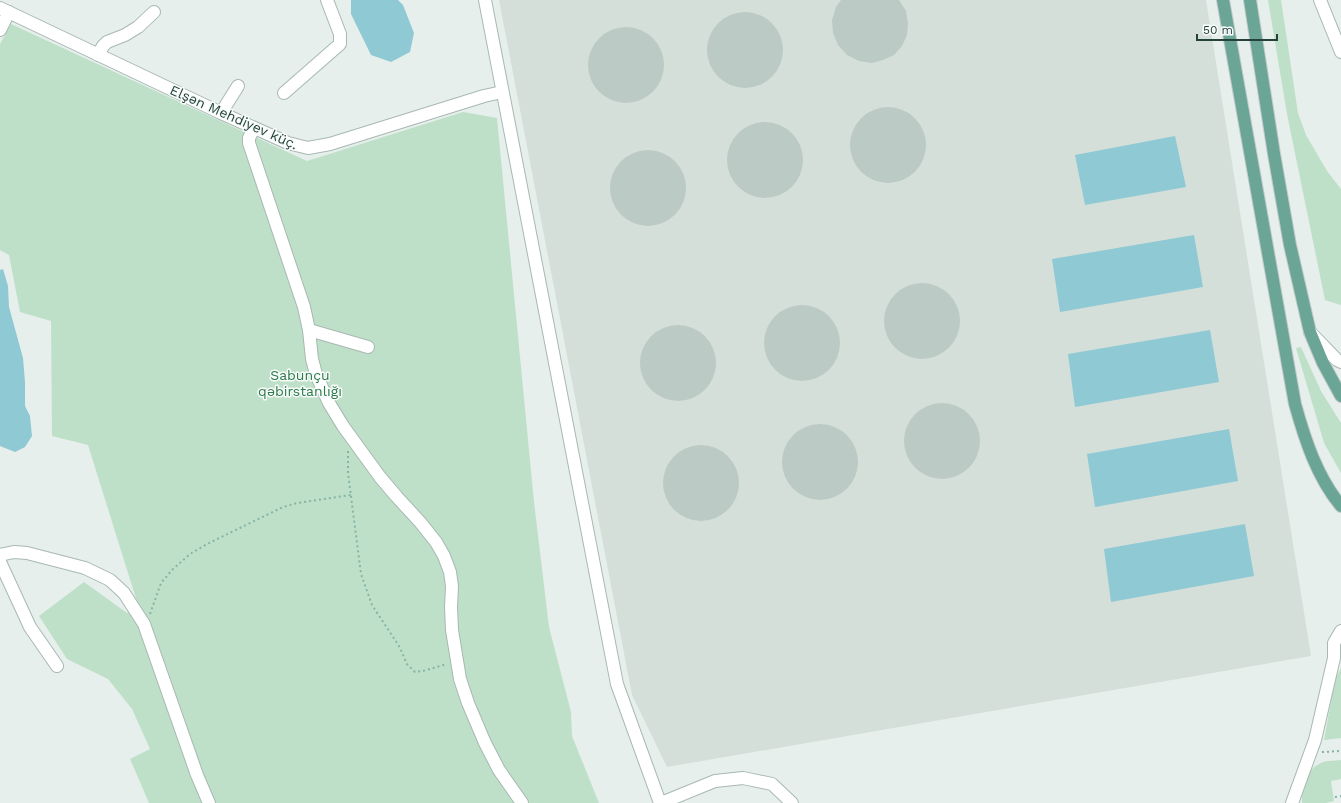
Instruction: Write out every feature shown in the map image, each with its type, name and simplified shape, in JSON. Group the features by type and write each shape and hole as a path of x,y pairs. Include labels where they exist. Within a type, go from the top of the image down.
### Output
{"main road":[{"path":"1223,0 1295,404 1303,432 1314,461 1337,501"},
{"path":"1250,0 1290,245 1310,332 1323,363 1341,396"}],"street":[{"path":"284,93 340,44 340,34 327,0"},
{"path":"485,0 615,676 660,803 715,781 743,778 772,784 792,803"},
{"path":"1320,0 1341,52"},
{"path":"0,30 5,10"},
{"name":"Elşən Mehdiyev küç.","path":"5,10 221,113 294,146 315,148 484,96 502,92"},
{"path":"98,55 107,42 125,35 138,27 154,12"},
{"path":"221,113 238,86"},
{"path":"254,128 249,138 249,143 304,307 309,330 312,359 316,374 329,403 352,439 397,498 420,522 436,542 444,556 450,572 452,586 452,630 462,685 485,743 499,770 522,803"},
{"path":"309,330 368,347"},
{"path":"1310,332 1337,360 1341,362"},
{"path":"1337,501 1341,510"},
{"path":"0,555 14,552 27,553 85,568 110,580 124,593 144,624 197,775 209,803"},
{"path":"0,562 30,627 57,666"},
{"path":"1292,803 1311,753 1337,657 1334,643 1341,631"}],"path":[{"path":"352,439 348,452 348,473 361,574 372,605 399,646 407,664 415,672 457,661"},
{"path":"144,624 152,611 161,584 172,570 190,554 209,543 283,507 297,503 351,494"},
{"path":"1311,753 1341,751"},
{"path":"1335,797 1341,796"}],"shaded area":[{"path":"499,0 1206,0 1311,656 667,767 632,695"}],"green space":[{"path":"1268,0 1281,0 1298,113 1306,135 1327,171 1341,189 1341,305 1325,300 1287,114"},
{"name":"Sabunçu qəbirstanlığı","path":"11,24 307,161 463,112 497,118 534,502 549,627 571,712 572,736 599,803 149,803 130,759 150,749 132,709 108,679 67,659 39,616 84,582 127,613 138,605 88,445 52,436 51,321 20,312 9,255 0,250 0,44"},
{"path":"1301,347 1321,391 1341,423 1341,473 1324,443 1296,348"},
{"path":"1341,668 1341,738 1324,740 1335,679"},
{"path":"1341,760 1341,779 1331,781 1334,801 1326,803 1302,803 1302,792 1305,781 1314,767 1327,761"}],"water":[{"path":"351,0 398,0 403,5 414,33 410,52 391,62 371,55 351,14"},
{"path":"1175,136 1186,187 1085,205 1075,155"},
{"path":"1194,235 1203,287 1060,312 1052,259"},
{"path":"3,269 8,286 9,307 23,358 25,406 30,416 32,436 25,447 15,452 0,446 0,270"},
{"path":"1210,330 1219,382 1075,407 1068,354"},
{"path":"1229,429 1238,481 1095,507 1087,454"},
{"path":"1245,524 1254,576 1111,602 1104,549"}],"building":[{"path":"841,0 899,0 906,11 908,23 907,35 902,46 894,55 872,63 859,61 847,55 838,45 833,33 832,20 836,7"},
{"path":"745,12 759,15 772,23 780,36 783,50 780,64 772,77 759,85 745,88 731,85 718,77 710,64 707,50 710,36 718,23 731,15"},
{"path":"626,27 640,30 653,38 661,51 664,65 661,79 653,92 640,100 626,103 612,100 599,92 591,79 588,65 591,51 599,38 612,30"},
{"path":"888,107 902,110 915,118 923,131 926,145 923,159 915,172 902,180 888,183 874,180 861,172 853,159 850,145 853,131 861,118 874,110"},
{"path":"765,122 780,125 792,133 800,145 803,160 800,175 792,187 780,195 765,198 750,195 738,187 730,175 727,160 730,145 738,133 750,125"},
{"path":"648,150 663,153 675,161 683,173 686,188 683,203 675,215 663,223 648,226 633,223 621,215 613,203 610,188 613,173 621,161 633,153"},
{"path":"922,283 937,286 949,294 957,306 960,321 957,336 949,348 937,356 922,359 907,356 895,348 887,336 884,321 887,306 895,294 907,286"},
{"path":"802,305 817,308 829,316 837,328 840,343 837,358 829,370 817,378 802,381 787,378 775,370 767,358 764,343 767,328 775,316 787,308"},
{"path":"678,325 692,328 705,336 713,349 716,363 713,377 705,390 692,398 678,401 664,398 651,390 643,377 640,363 643,349 651,336 664,328"},
{"path":"942,403 956,406 969,414 977,427 980,441 977,455 969,468 956,476 942,479 928,476 915,468 907,455 904,441 907,427 915,414 928,406"},
{"path":"820,424 834,427 847,435 855,448 858,462 855,476 847,489 834,497 820,500 806,497 793,489 785,476 782,462 785,448 793,435 806,427"},
{"path":"701,445 716,448 728,456 736,468 739,483 736,498 728,510 716,518 701,521 686,518 674,510 666,498 663,483 666,468 674,456 686,448"}]}
